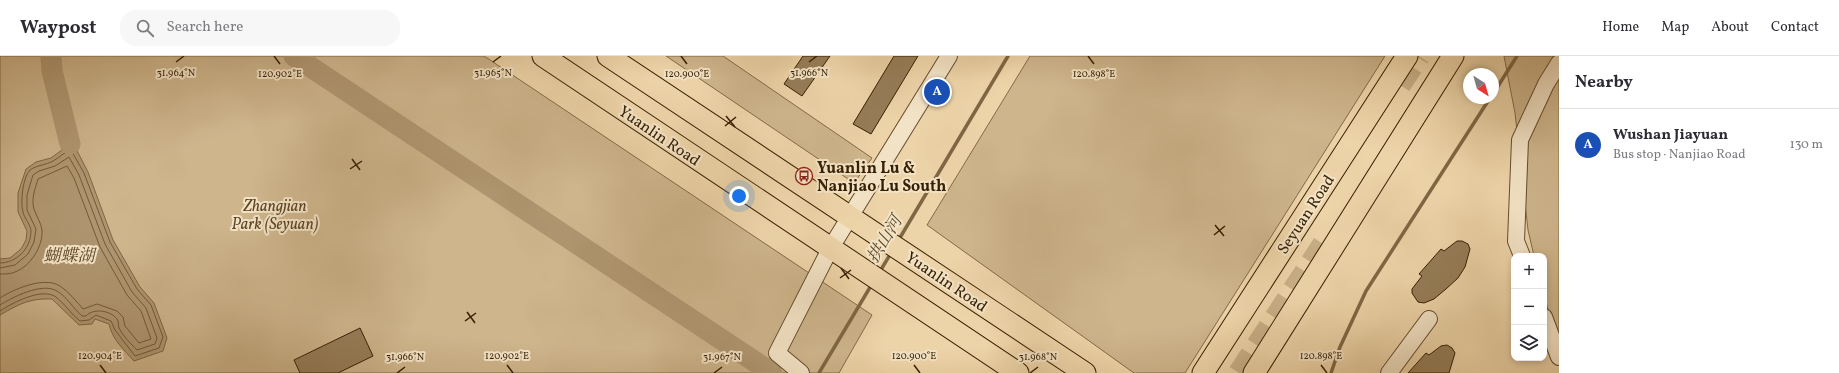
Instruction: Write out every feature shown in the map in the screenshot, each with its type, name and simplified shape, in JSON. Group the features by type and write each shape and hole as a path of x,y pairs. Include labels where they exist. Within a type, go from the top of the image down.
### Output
{"main road":[{"name":"Yuanlin Road","path":"543,56 830,249 1018,373"},
{"name":"Yuanlin Road","path":"608,56 1085,373"},
{"name":"Seyuan Road","path":"1203,373 1408,56"},
{"path":"1254,373 1453,56"}],"street":[{"path":"801,373 777,353 830,249 949,56"},
{"path":"1521,253 1516,241 1520,140 1546,84 1559,63"},
{"path":"1389,373 1429,319"},
{"path":"1547,325 1559,357"}],"green space":[{"name":"Zhangjian Park (Seyuan)","path":"0,56 484,56 872,315 839,373 0,373"},
{"path":"666,56 723,56 872,158 854,183"},
{"path":"1030,56 1385,56 1185,373 1134,373 927,225"},
{"path":"1504,56 1559,56 1559,351 1547,306 1547,253 1533,253 1528,230 1515,113"}],"water":[{"name":"蝴蝶湖","path":"70,144 75,147 88,172 113,240 140,287 154,303 167,338 163,351 134,361 113,335 109,324 95,319 92,324 79,325 52,299 25,302 0,315 0,259 10,258 21,249 26,240 27,231 18,212 18,193 26,169 36,162 51,158"}],"building":[{"path":"803,56 830,56 802,96 784,84"},
{"path":"894,56 918,56 871,134 853,124"},
{"path":"1457,241 1462,241 1468,244 1470,249 1465,267 1458,278 1434,299 1424,303 1418,302 1412,293 1412,289 1422,276 1419,274 1441,249 1444,251"},
{"path":"360,328 373,356 338,373 300,373 294,360"},
{"path":"1447,345 1452,348 1455,353 1449,373 1408,373 1426,353 1429,355 1441,346"}],"waterway":[{"path":"51,56 52,71 70,144"},
{"path":"294,56 772,373"},
{"name":"拱山河","path":"898,241 1008,56"},
{"path":"1499,84 1517,56"},
{"path":"1331,373 1340,347 1366,291 1486,104"},
{"name":"拱山河","path":"879,273 891,253"},
{"name":"拱山河","path":"819,373 872,284"}],"tunnel":[{"path":"1400,85 1419,56"},
{"path":"1239,373 1324,243"}],"place":[{"name":"Wushan Jiayuan","path":"937,92"},
{"name":"Yuanlin Lu & Nanjiao Lu South","path":"804,176"}]}
